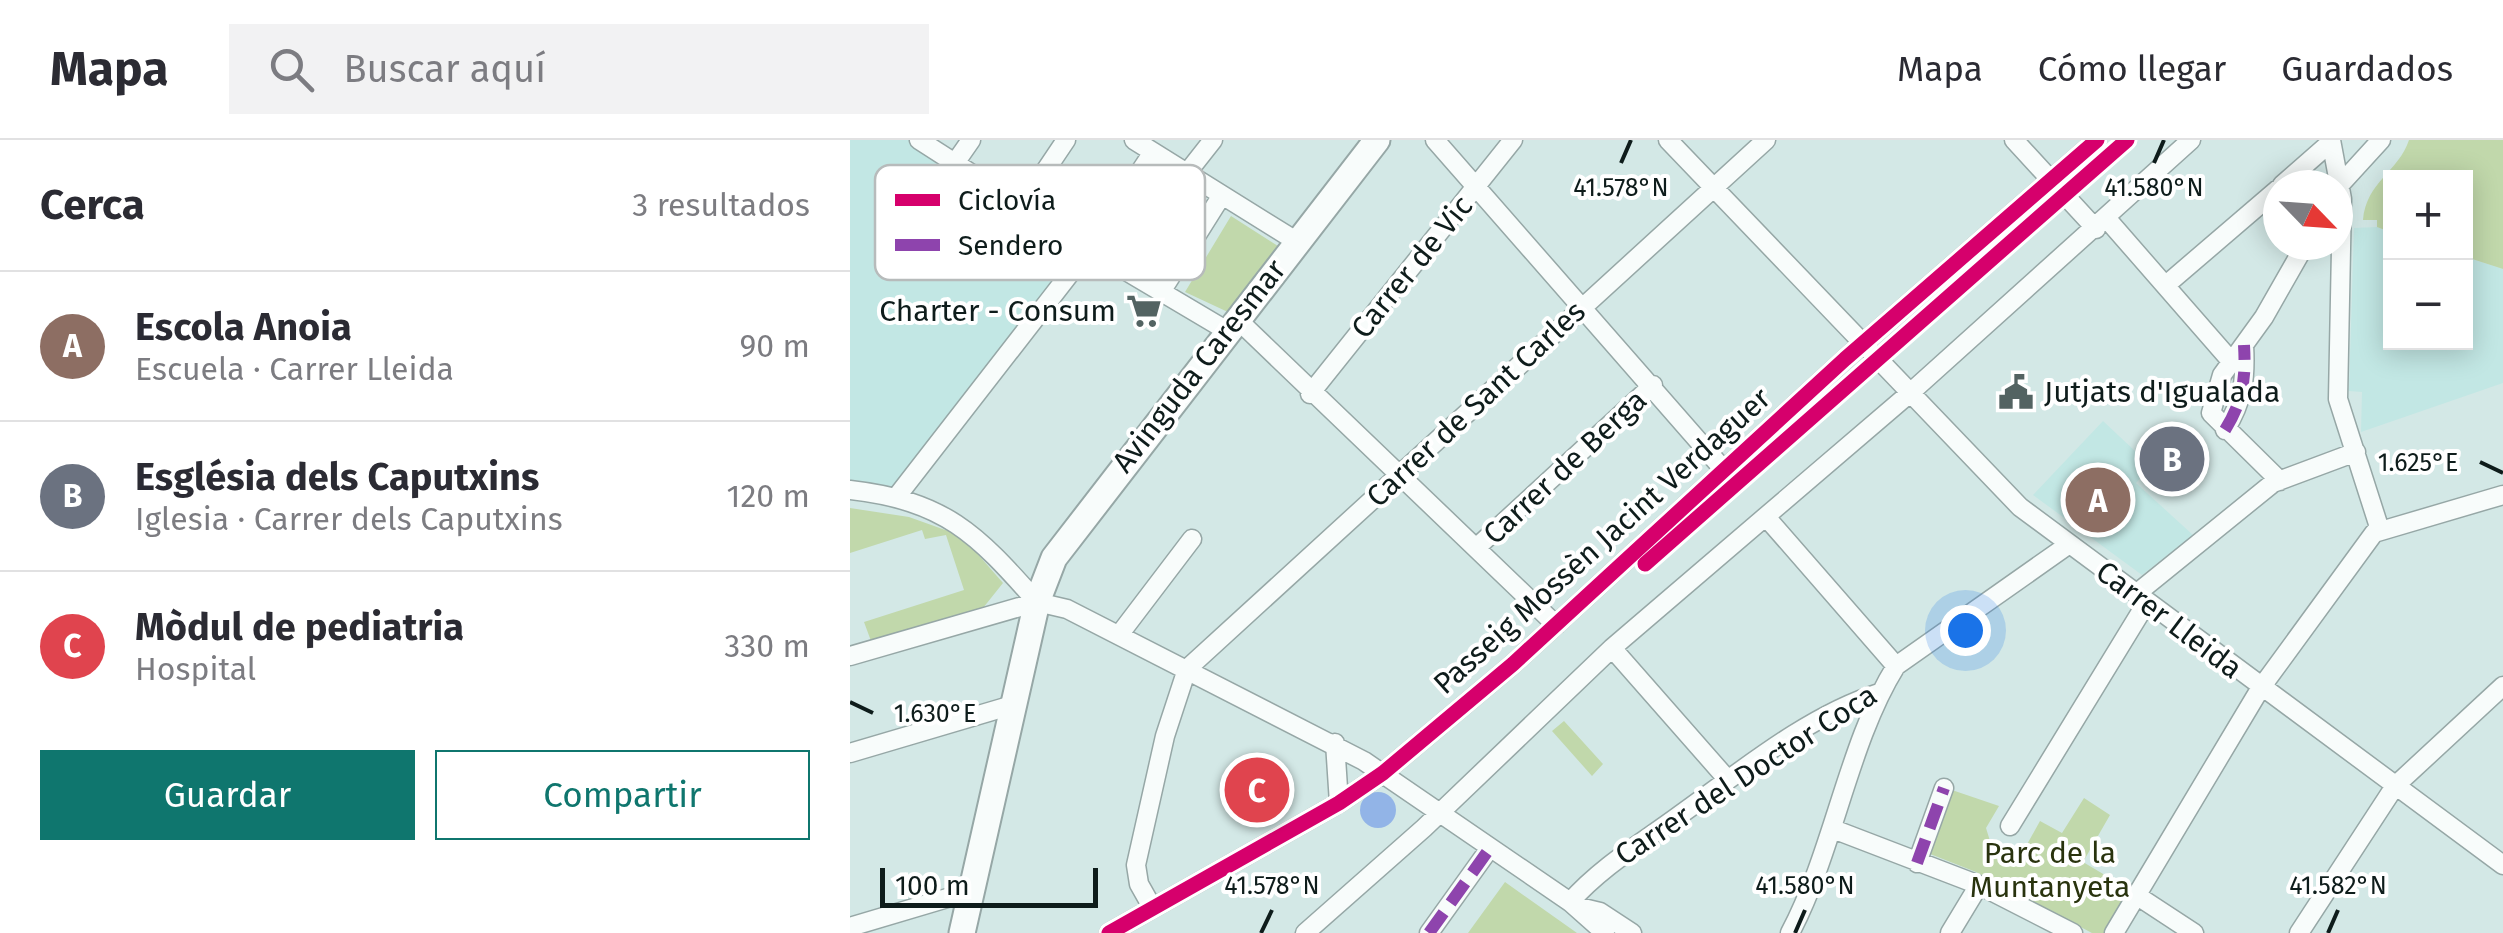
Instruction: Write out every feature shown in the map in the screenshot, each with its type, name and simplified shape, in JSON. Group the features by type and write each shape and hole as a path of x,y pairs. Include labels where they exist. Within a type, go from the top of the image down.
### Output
{"street":[{"path":"919,140 958,165"},
{"path":"955,163 971,140"},
{"path":"1049,165 1066,140"},
{"path":"1134,140 1174,165"},
{"path":"1193,165 1213,140"},
{"name":"Avinguda Caresmar","path":"962,933 1037,602 1054,558 1168,405 1377,140"},
{"path":"1435,140 1723,469"},
{"name":"Carrer de Vic","path":"1310,394 1512,140"},
{"name":"Carrer Lleida","path":"1668,140 2020,507 2260,689 2503,865"},
{"name":"Carrer de Sant Carles","path":"1187,670 1766,140"},
{"path":"2014,140 2051,181 2166,286 2231,361"},
{"name":"Passeig Mossèn Jacint Verdaguer","path":"1108,933 1340,803 1383,772 1556,626 1862,344 2097,140"},
{"path":"1306,933 1612,648 1910,393 2192,140"},
{"path":"2353,171 2382,140"},
{"path":"2331,141 2337,170"},
{"path":"2299,170 2331,141"},
{"path":"1144,165 1153,152"},
{"path":"1205,184 1296,241"},
{"path":"1205,222 1222,195"},
{"path":"2166,286 2263,202"},
{"path":"2280,481 2211,413 2213,395 2231,361 2297,260"},
{"path":"2339,260 2338,399 2380,530"},
{"path":"898,495 1064,280"},
{"path":"1141,280 1234,326 1399,474 1556,626"},
{"path":"1162,292 1169,280"},
{"path":"2225,430 2240,405 2246,376 2244,345"},
{"name":"Carrer de Berga","path":"1476,548 1653,385"},
{"path":"2010,826 2141,598 2280,481 2356,452"},
{"path":"850,490 898,495 965,526 1037,602"},
{"path":"2114,933 2260,689 2380,530 2400,528 2503,495"},
{"path":"1767,518 1896,666"},
{"path":"1119,635 1192,539"},
{"name":"Carrer del Doctor Coca","path":"1572,904 1597,872 1728,780 1849,702 1879,693 1896,666 2068,545"},
{"path":"850,656 1037,602 1067,609 1334,743 1383,772 1572,904 1605,933"},
{"path":"1612,648 1728,780"},
{"path":"1152,908 1139,884 1136,864 1165,736 1187,670"},
{"path":"2299,933 2396,786 2503,686"},
{"path":"1790,933 1833,830 1879,693"},
{"path":"1849,702 1872,718"},
{"path":"850,753 1016,704"},
{"path":"1334,743 1340,803"},
{"path":"1916,863 1944,788"},
{"path":"1833,830 1979,885 2073,933"},
{"path":"1429,933 1490,848"},
{"path":"1950,933 1979,885"},
{"path":"850,927 971,891"},
{"path":"2136,895 2182,930"},
{"path":"1572,904 1600,912 1632,933"}],"shaded area":[{"path":"850,140 928,140 966,165 875,165 875,280 1061,280 897,492 850,487"},
{"path":"2354,228 2383,229 2383,350 2473,350 2473,259 2503,269 2503,383 2361,432 2362,392 2349,391"},
{"path":"2103,421 2151,466 2136,483 2193,535 2142,575 2033,495"}],"green space":[{"path":"2409,140 2503,140 2503,269 2473,259 2473,170 2390,170"},
{"path":"2383,178 2383,229 2377,227 2377,220 2363,220"},
{"path":"1231,216 1278,246 1230,313 1185,292 1192,280 1205,280 1205,259"},
{"path":"850,508 909,517 962,536 1003,583 983,608 871,641 864,622 964,590 946,535 925,539 922,530 850,553"},
{"path":"1564,721 1603,764 1592,776 1552,731"},
{"name":"Parc de la Muntanyeta","path":"1949,789 1999,806 1986,828 1990,841 2006,850 2025,848 2040,821 2062,833 2084,798 2110,815 2083,862 2130,890 2104,933 2092,933 1976,872 1925,852"},
{"path":"1505,882 1577,933 1468,933"}],"water":[{"path":"1378,792 1391,797 1396,810 1391,823 1378,828 1365,823 1360,810 1365,797"}],"marked path":[{"path":"2225,430 2242,389 2244,345"},
{"path":"1917,863 1944,788"},
{"path":"1429,933 1490,848"}],"cycle path":[{"path":"1109,933 1339,803 1383,773 1513,664 1845,359 2097,140"},
{"path":"1645,564 2127,140"}],"place":[{"name":"Charter - Consum","path":"1144,311"},
{"name":"Jutjats d'Igualada","path":"2016,392"},
{"name":"Església dels Caputxins","path":"2172,459"},
{"name":"Escola Anoia","path":"2098,500"},
{"name":"Mòdul de pediatria","path":"1257,790"}]}
